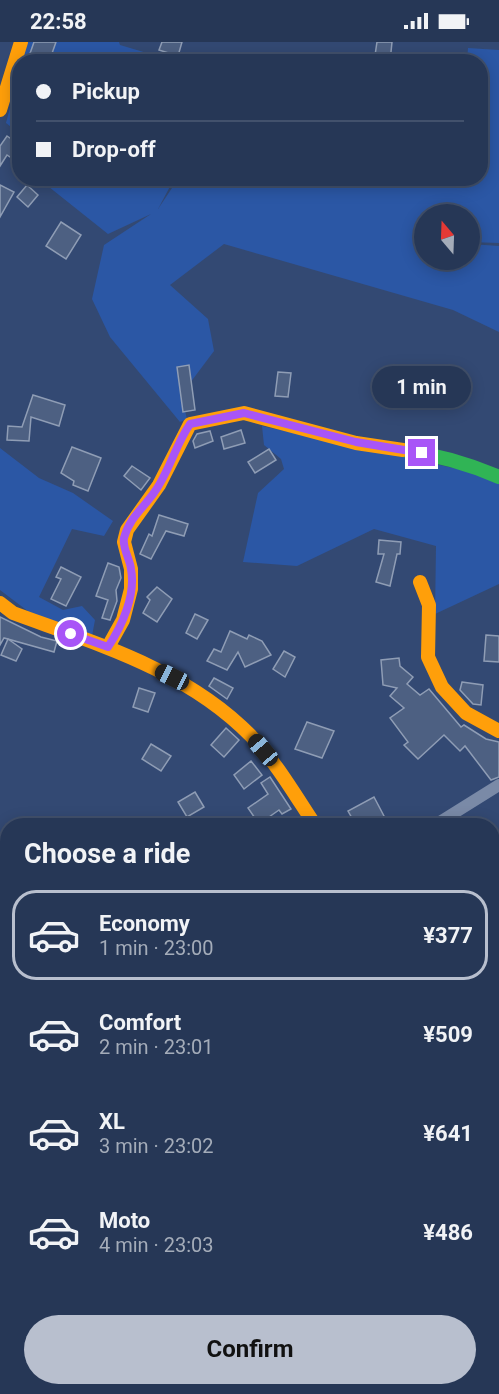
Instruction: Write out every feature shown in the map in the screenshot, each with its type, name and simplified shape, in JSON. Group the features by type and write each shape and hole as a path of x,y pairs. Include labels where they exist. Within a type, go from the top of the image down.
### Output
{"street":[{"path":"0,110 12,71"},
{"path":"108,647 121,627 127,606 132,571 123,542 130,519 159,486 178,442 190,424 244,413 356,442 439,455 470,464 499,477"},
{"path":"420,582 429,604 429,657 442,687 466,713 499,731"},
{"path":"0,603 12,613 108,647 172,677 218,707 250,735 276,766 310,818"},
{"path":"446,818 499,785"}],"shaded area":[{"path":"27,42 119,42 120,45 150,54 24,54"},
{"path":"468,48 499,50 499,243 480,242 480,204 414,204 414,270 480,270 480,245 499,246 499,332 453,310 224,244 170,285 208,319 214,351 181,395 187,419 180,422 110,337 92,299 104,245 151,214 108,234 48,186 170,186 158,209 173,186 488,186 488,54 468,54"},
{"path":"12,100 12,128 6,123"},
{"path":"262,426 499,478 499,584 435,614 436,546 374,529 297,566 243,562 258,493 284,469 281,459 264,445"},
{"path":"0,448 39,478 73,493 113,521 104,536 72,529 39,597 63,610 82,606 95,620 92,636 29,612 0,590"}],"building":[{"path":"34,42 56,42 52,54 30,54"},
{"path":"162,42 182,42 179,54 159,50"},
{"path":"377,42 392,42 391,54 375,54"},
{"path":"7,136 12,139 12,158 7,155 0,166 0,146"},
{"path":"0,185 14,192 0,217"},
{"path":"26,186 38,195 28,207 17,197"},
{"path":"61,222 81,235 66,259 46,246"},
{"path":"189,365 195,410 183,412 177,367"},
{"path":"278,372 291,373 288,397 275,396"},
{"path":"33,395 65,405 59,426 31,417 29,441 7,440 8,426 22,427"},
{"path":"241,430 245,443 224,449 221,437"},
{"path":"210,431 213,441 195,448 193,441 197,434"},
{"path":"72,447 101,458 88,491 73,485 74,481 61,473"},
{"path":"269,449 276,460 255,473 248,462"},
{"path":"132,466 150,478 141,490 124,476"},
{"path":"159,515 188,524 184,536 166,531 151,559 140,554 149,534 152,536"},
{"path":"379,540 401,542 400,554 397,554 390,586 376,582 384,554 378,554"},
{"path":"108,563 119,567 121,578 116,590 117,601 110,620 102,618 108,600 96,596"},
{"path":"61,567 81,577 66,606 51,599 61,579 56,577"},
{"path":"157,587 172,599 157,622 143,613 150,600 147,597"},
{"path":"195,614 208,620 197,639 186,633"},
{"path":"0,617 41,637 57,641 54,652 4,638 0,645"},
{"path":"230,631 247,639 249,635 262,641 271,655 245,667 238,652 227,670 207,661 214,649 221,652"},
{"path":"486,635 499,636 499,662 484,661"},
{"path":"8,639 22,649 16,661 1,655"},
{"path":"284,651 295,657 285,677 273,669"},
{"path":"399,658 400,666 413,677 407,684 420,695 429,689 461,727 464,725 486,739 499,742 499,777 491,780 465,746 460,751 444,735 418,759 404,745 408,742 390,718 404,708 390,696 397,688 383,685 381,660"},
{"path":"214,678 233,688 227,699 209,686"},
{"path":"462,682 483,685 481,705 473,704 460,690"},
{"path":"139,688 155,693 148,712 133,707"},
{"path":"307,722 334,731 322,758 295,749"},
{"path":"226,728 239,740 224,757 211,745"},
{"path":"151,744 171,756 161,771 142,759"},
{"path":"251,761 262,775 244,789 234,775"},
{"path":"270,777 291,809 282,814 279,810 268,818 255,818 248,808 268,794 261,783"},
{"path":"195,792 204,807 187,817 178,802"},
{"path":"374,797 385,818 352,818 348,811"}],"traffic: fast":[{"path":"403,450 452,460 499,477"}],"traffic: slow":[{"path":"17,54 21,42"},
{"path":"0,110 12,71"},
{"path":"108,647 123,620 131,589 131,569 124,542 127,530 159,485 190,424 244,413 356,443 403,450"},
{"path":"420,582 429,605 428,657 442,687 466,713 499,731"},
{"path":"0,603 13,613 140,661 199,693 226,713 260,746 310,818"}],"route":[{"path":"71,634 108,647 121,627 127,606 132,571 123,542 130,519 159,486 178,442 190,424 244,413 356,442 422,453"}]}
